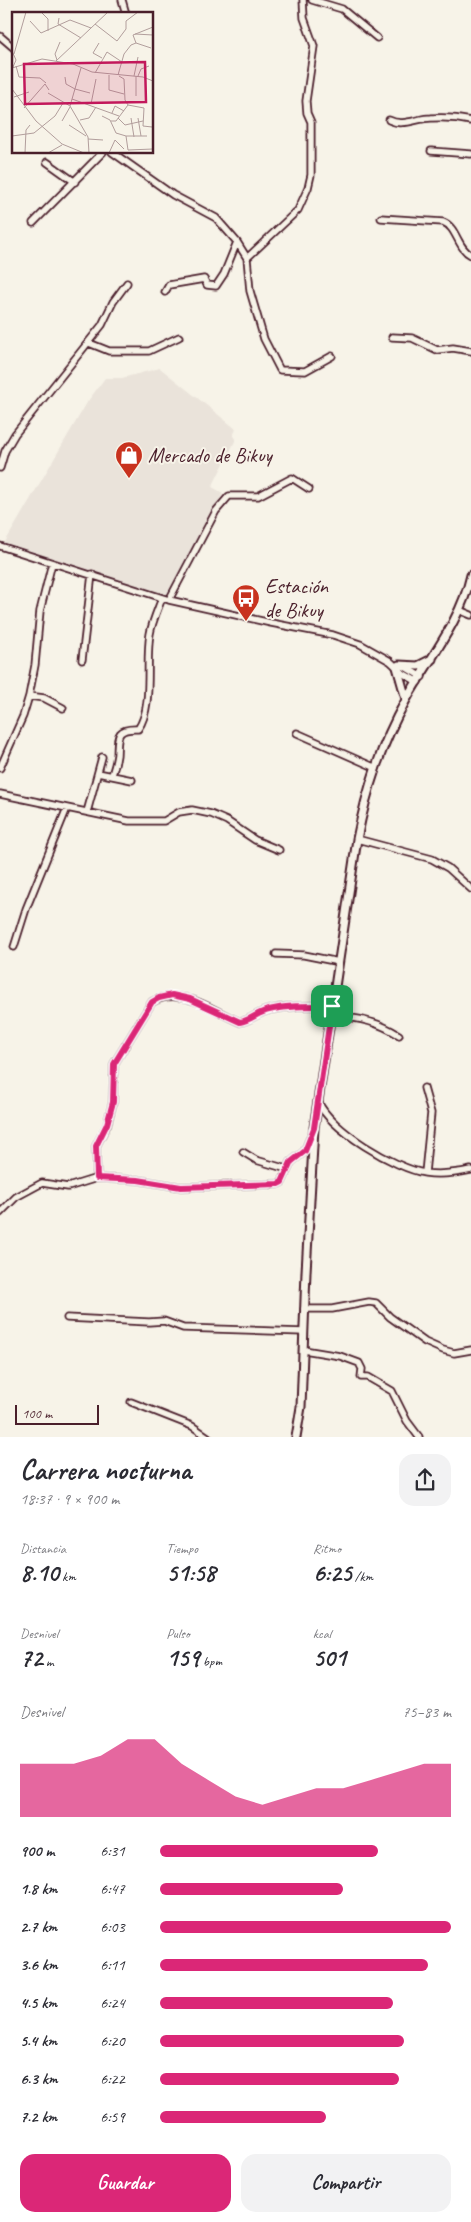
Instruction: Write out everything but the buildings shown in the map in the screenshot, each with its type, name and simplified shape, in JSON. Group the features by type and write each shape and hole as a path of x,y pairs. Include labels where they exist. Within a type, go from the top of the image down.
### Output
{"main road":[{"path":"296,1437 301,1407 304,1309 314,1128 357,839 374,767 406,699 432,659 459,610 471,575"},
{"path":"406,699 397,665 418,666 432,659"}],"street":[{"path":"247,258 298,210 311,176 311,122 307,113 306,101 314,46 304,18 303,0"},
{"path":"312,0 342,9 377,38"},
{"path":"0,36 12,46"},
{"path":"389,120 396,124 432,118 471,121"},
{"path":"431,150 471,154"},
{"path":"34,223 101,154"},
{"path":"115,154 173,195 216,218 236,242 247,258 250,291 264,339 280,370 304,371 332,356"},
{"path":"47,162 75,182"},
{"path":"381,218 449,224 461,247 471,255"},
{"path":"165,292 169,285 204,279 207,285 216,286 224,274 236,242"},
{"path":"0,468 3,449 102,325 113,302 127,283"},
{"path":"89,342 109,350 149,351 179,337"},
{"path":"392,337 412,338 437,350 453,348 471,351"},
{"path":"169,600 216,511 229,496 258,496 292,478 308,489"},
{"path":"0,546 169,600 333,635 360,644 397,665 404,674 420,679"},
{"path":"0,768 24,716 30,696 40,611 52,563"},
{"path":"82,660 92,574"},
{"path":"112,775 117,738 128,729 138,730 142,724 148,688 150,633 162,598"},
{"path":"459,610 471,615"},
{"path":"30,696 44,698 63,708"},
{"path":"297,732 374,767"},
{"path":"87,812 102,757"},
{"path":"98,773 132,780"},
{"path":"0,794 129,821 164,820 179,812 192,810 219,818 255,840 279,850"},
{"path":"14,947 26,909 67,808"},
{"path":"357,839 432,859 448,868 471,889"},
{"path":"276,954 304,955 339,962"},
{"path":"97,1178 96,1146 107,1124 113,1102 114,1064 152,1002 172,995 190,999 240,1022 246,1022 268,1010 306,1006 332,1006"},
{"path":"331,1017 362,1019 390,1029 399,1035"},
{"path":"424,1088 431,1113 425,1174"},
{"path":"318,1099 326,1114 349,1135 398,1165 425,1174 471,1170"},
{"path":"0,1213 16,1197 42,1183 68,1186 97,1178 138,1180 181,1187 278,1184 282,1182 287,1169 296,1157 305,1151 314,1128"},
{"path":"243,1152 256,1160 287,1169"},
{"path":"304,1309 332,1309 369,1302 376,1303 390,1317 434,1346 449,1352 471,1350"},
{"path":"67,1318 164,1321 183,1328 304,1332"},
{"path":"304,1350 340,1356 359,1363 362,1369 361,1377 368,1377 392,1391 407,1421 419,1437"},
{"path":"131,1402 192,1426 208,1437"}],"shaded area":[{"name":"Mercado de Bikuy","path":"160,368 236,429 233,436 236,439 212,487 223,493 169,598 4,544 88,401 105,378 122,378"}],"place":[{"name":"Mercado de Bikuy","path":"129,479"},
{"name":"Estación de Bikuy","path":"246,622"}],"route":[{"path":"172,995 190,999 240,1022 246,1022 255,1015 268,1010 306,1006 332,1006 314,1128 305,1151 291,1162 282,1182 278,1184 181,1187 125,1178 97,1178 96,1146 107,1124 113,1102 114,1064 129,1041 144,1011 152,1002 172,995"}]}
